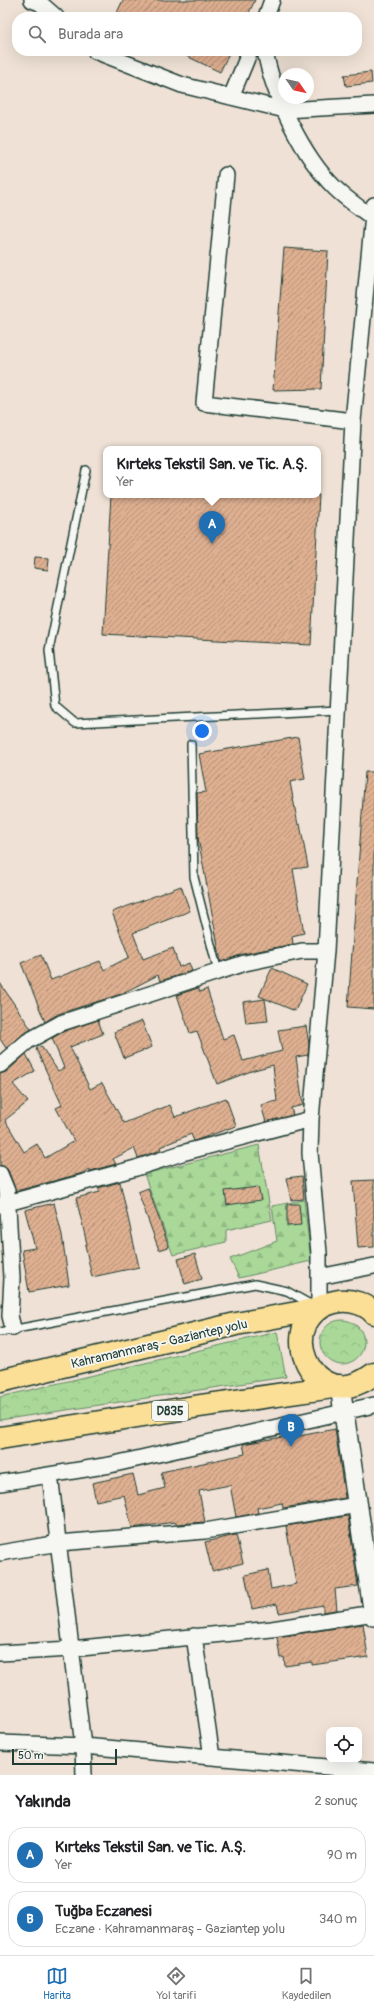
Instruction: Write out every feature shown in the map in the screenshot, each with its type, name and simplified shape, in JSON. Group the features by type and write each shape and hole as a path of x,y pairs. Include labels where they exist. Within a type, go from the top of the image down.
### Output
{"highway":[{"path":"371,1378 352,1386 329,1384 310,1370 302,1349 305,1326 319,1309 332,1302 374,1297"},
{"path":"346,1300 359,1303 374,1313"},
{"name":"Kahramanmaraş - Gaziantep yolu","path":"0,1381 236,1324 319,1309"},
{"name":"D835","path":"0,1438 200,1406 340,1386"}],"street":[{"path":"32,0 40,3 50,12"},
{"path":"108,56 182,85 285,110 374,105"},
{"path":"231,97 248,56"},
{"path":"266,56 275,91 296,134 323,175 335,189 373,211 354,421 326,951 311,1119 310,1153 320,1253 319,1309"},
{"path":"226,175 204,403 354,421"},
{"path":"0,1065 28,1040 61,1023 245,963 302,951 326,951"},
{"path":"4,1204 136,1168 182,1153 311,1119"},
{"path":"0,1174 7,1191 4,1204 12,1278 10,1316 6,1330"},
{"path":"319,1277 374,1266"},
{"path":"0,1653 72,1649 272,1629 374,1614 340,1386"},
{"path":"0,1483 110,1465 374,1406"},
{"path":"50,1475 83,1746 84,1775"},
{"path":"0,1553 59,1543 205,1531 357,1505"},
{"path":"194,1636 212,1758"},
{"path":"0,1743 83,1746 374,1772"}],"lane":[{"path":"86,470 50,650 55,706 75,723 338,710"},
{"path":"191,744 194,877 218,972"},
{"path":"6,1330 255,1284 288,1291 319,1309"}],"green space":[{"path":"259,1145 272,1220 226,1230 226,1242 173,1255 144,1174"},
{"path":"304,1200 311,1261 239,1278 230,1259 277,1241 272,1206"},
{"path":"338,1320 346,1320 358,1326 364,1338 364,1346 358,1358 346,1364 338,1364 326,1358 320,1346 320,1338 326,1326"},
{"path":"277,1332 286,1377 0,1420 0,1397"}],"building":[{"path":"123,0 255,0 249,12 117,12"},
{"path":"186,56 228,56 220,72"},
{"path":"371,72 372,83 346,86 344,75"},
{"path":"284,248 328,251 321,389 273,390"},
{"path":"111,498 319,498 311,645 103,634"},
{"path":"35,557 49,558 48,570 34,568"},
{"path":"298,737 305,779 290,782 308,867 293,869 304,933 292,936 293,944 243,954 221,962 198,838 197,793 206,792 199,754"},
{"path":"365,772 374,772 374,1009 348,1007"},
{"path":"181,886 190,911 133,933 143,959 173,948 179,967 189,963 192,971 160,981 158,975 121,994 58,1014 45,1022 21,963 41,955 51,980 100,961 104,970 129,957 112,912"},
{"path":"272,968 307,984 295,1011 259,996"},
{"path":"0,983 31,1029 6,1048 0,1039"},
{"path":"198,988 200,992 207,989 223,1039 234,1035 243,1061 282,1051 278,1030 306,1026 309,1044 308,1055 296,1057 303,1105 291,1108 293,1115 266,1122 261,1105 277,1101 273,1065 254,1070 217,1084 197,1031 190,1033 177,995"},
{"path":"265,999 268,1021 246,1023 243,1002"},
{"path":"98,1020 103,1034 70,1047 90,1089 102,1083 124,1123 170,1105 175,1117 226,1098 236,1126 194,1141 191,1134 160,1147 161,1150 138,1158 134,1148 113,1159 116,1164 90,1171 89,1169 83,1173 16,1191 8,1170 0,1165 0,1074 6,1072 26,1054 35,1071 13,1084 28,1102 5,1120 24,1152 37,1144 45,1158 74,1141 56,1108 62,1105 36,1049 41,1046 58,1071 64,1068 52,1038 65,1031"},
{"path":"142,1021 152,1047 124,1058 114,1032"},
{"path":"302,1176 304,1199 291,1200 286,1178"},
{"path":"374,1180 374,1247 358,1248 353,1181"},
{"path":"120,1182 139,1267 92,1277 85,1245 87,1244 76,1198 100,1192 98,1188"},
{"path":"258,1187 261,1200 227,1205 225,1191"},
{"path":"148,1188 169,1247 159,1250 138,1192"},
{"path":"54,1203 62,1235 69,1285 29,1292 22,1250 35,1248 25,1210"},
{"path":"287,1204 299,1204 301,1225 287,1226"},
{"path":"195,1254 202,1279 185,1284 178,1259"},
{"path":"335,1429 345,1498 283,1508 282,1503 257,1508 258,1513 236,1517 230,1485 199,1491 205,1522 176,1524 175,1522 132,1528 124,1495 96,1501 92,1483 133,1474 138,1495 165,1488 161,1472 245,1454 243,1444 288,1436 289,1438"},
{"path":"348,1516 358,1586 335,1589 337,1610 323,1612 323,1605 279,1613 277,1604 252,1609 245,1575 268,1570 271,1589 296,1584 286,1526"},
{"path":"236,1535 243,1563 212,1571 205,1542"},
{"path":"363,1624 368,1657 312,1665 312,1662 285,1666 284,1657 280,1658 277,1637"}],"place":[{"name":"Kırteks Tekstil San. ve Tic. A.Ş.","path":"212,544"},
{"name":"Tuğba Eczanesi","path":"291,1447"}]}
